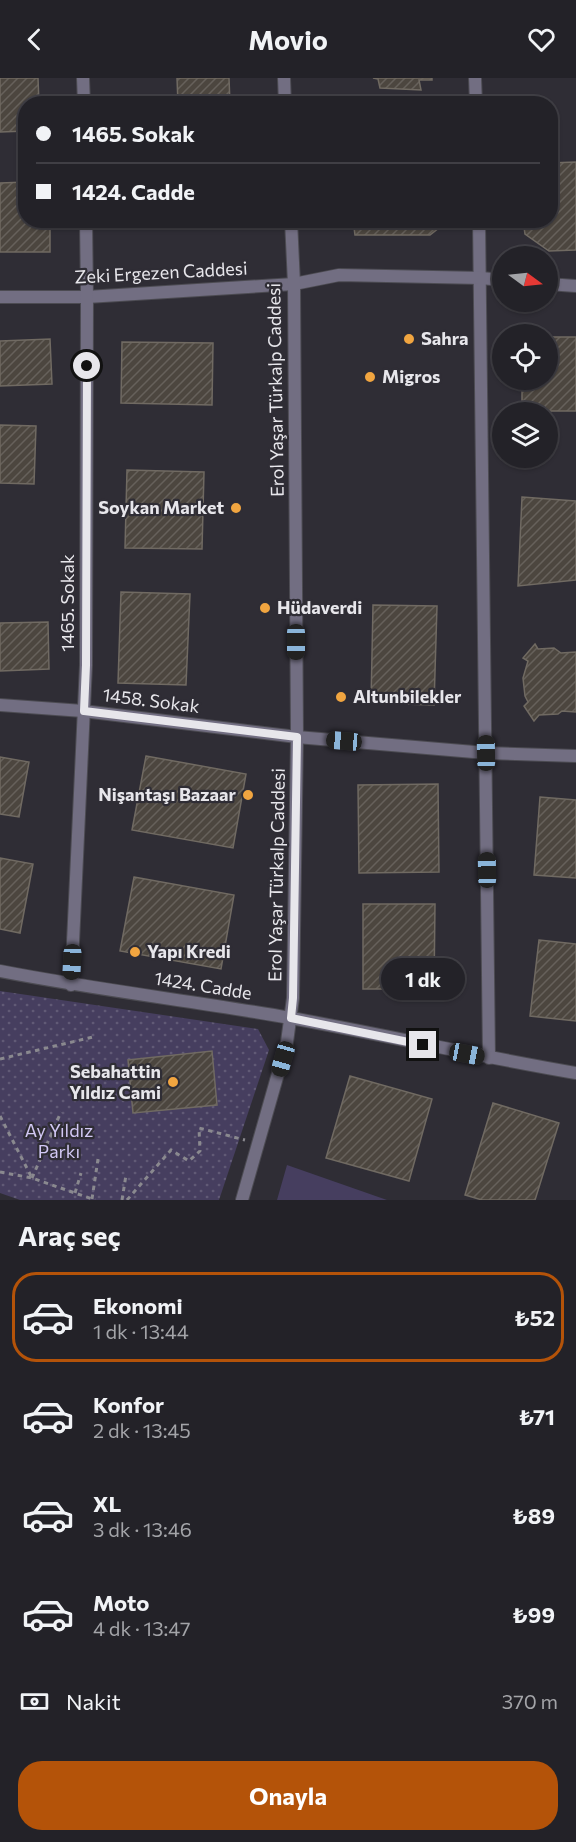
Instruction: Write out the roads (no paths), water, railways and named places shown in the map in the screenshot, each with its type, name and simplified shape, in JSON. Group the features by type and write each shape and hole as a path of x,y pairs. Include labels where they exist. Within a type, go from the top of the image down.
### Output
{"street":[{"path":"83,78 84,96"},
{"path":"284,78 285,96"},
{"path":"475,78 476,96"},
{"name":"1465. Sokak","path":"71,985 86,665 86,228"},
{"name":"Erol Yaşar Türkalp Caddesi","path":"242,1200 287,1042 293,998 297,737 294,284 291,228"},
{"path":"479,228 489,1058"},
{"name":"Zeki Ergezen Caddesi","path":"0,297 87,297 294,284 339,275 492,279"},
{"path":"558,285 576,286"},
{"name":"1458. Sokak","path":"0,705 84,711 297,737 486,753 576,756"},
{"name":"1424. Cadde","path":"0,971 71,985 291,1018 576,1074"}],"place":[{"name":"Sahra","path":"409,339"},
{"name":"Migros","path":"370,377"},
{"name":"Soykan Market","path":"236,508"},
{"name":"Hüdaverdi","path":"265,608"},
{"name":"Altunbilekler","path":"341,697"},
{"name":"Nişantaşı Bazaar","path":"248,795"},
{"name":"Yapı Kredi","path":"135,952"},
{"name":"Sebahattin Yıldız Cami","path":"173,1082"}],"park label":[{"name":"Ay Yıldız Parkı","path":"59,1141"}]}
